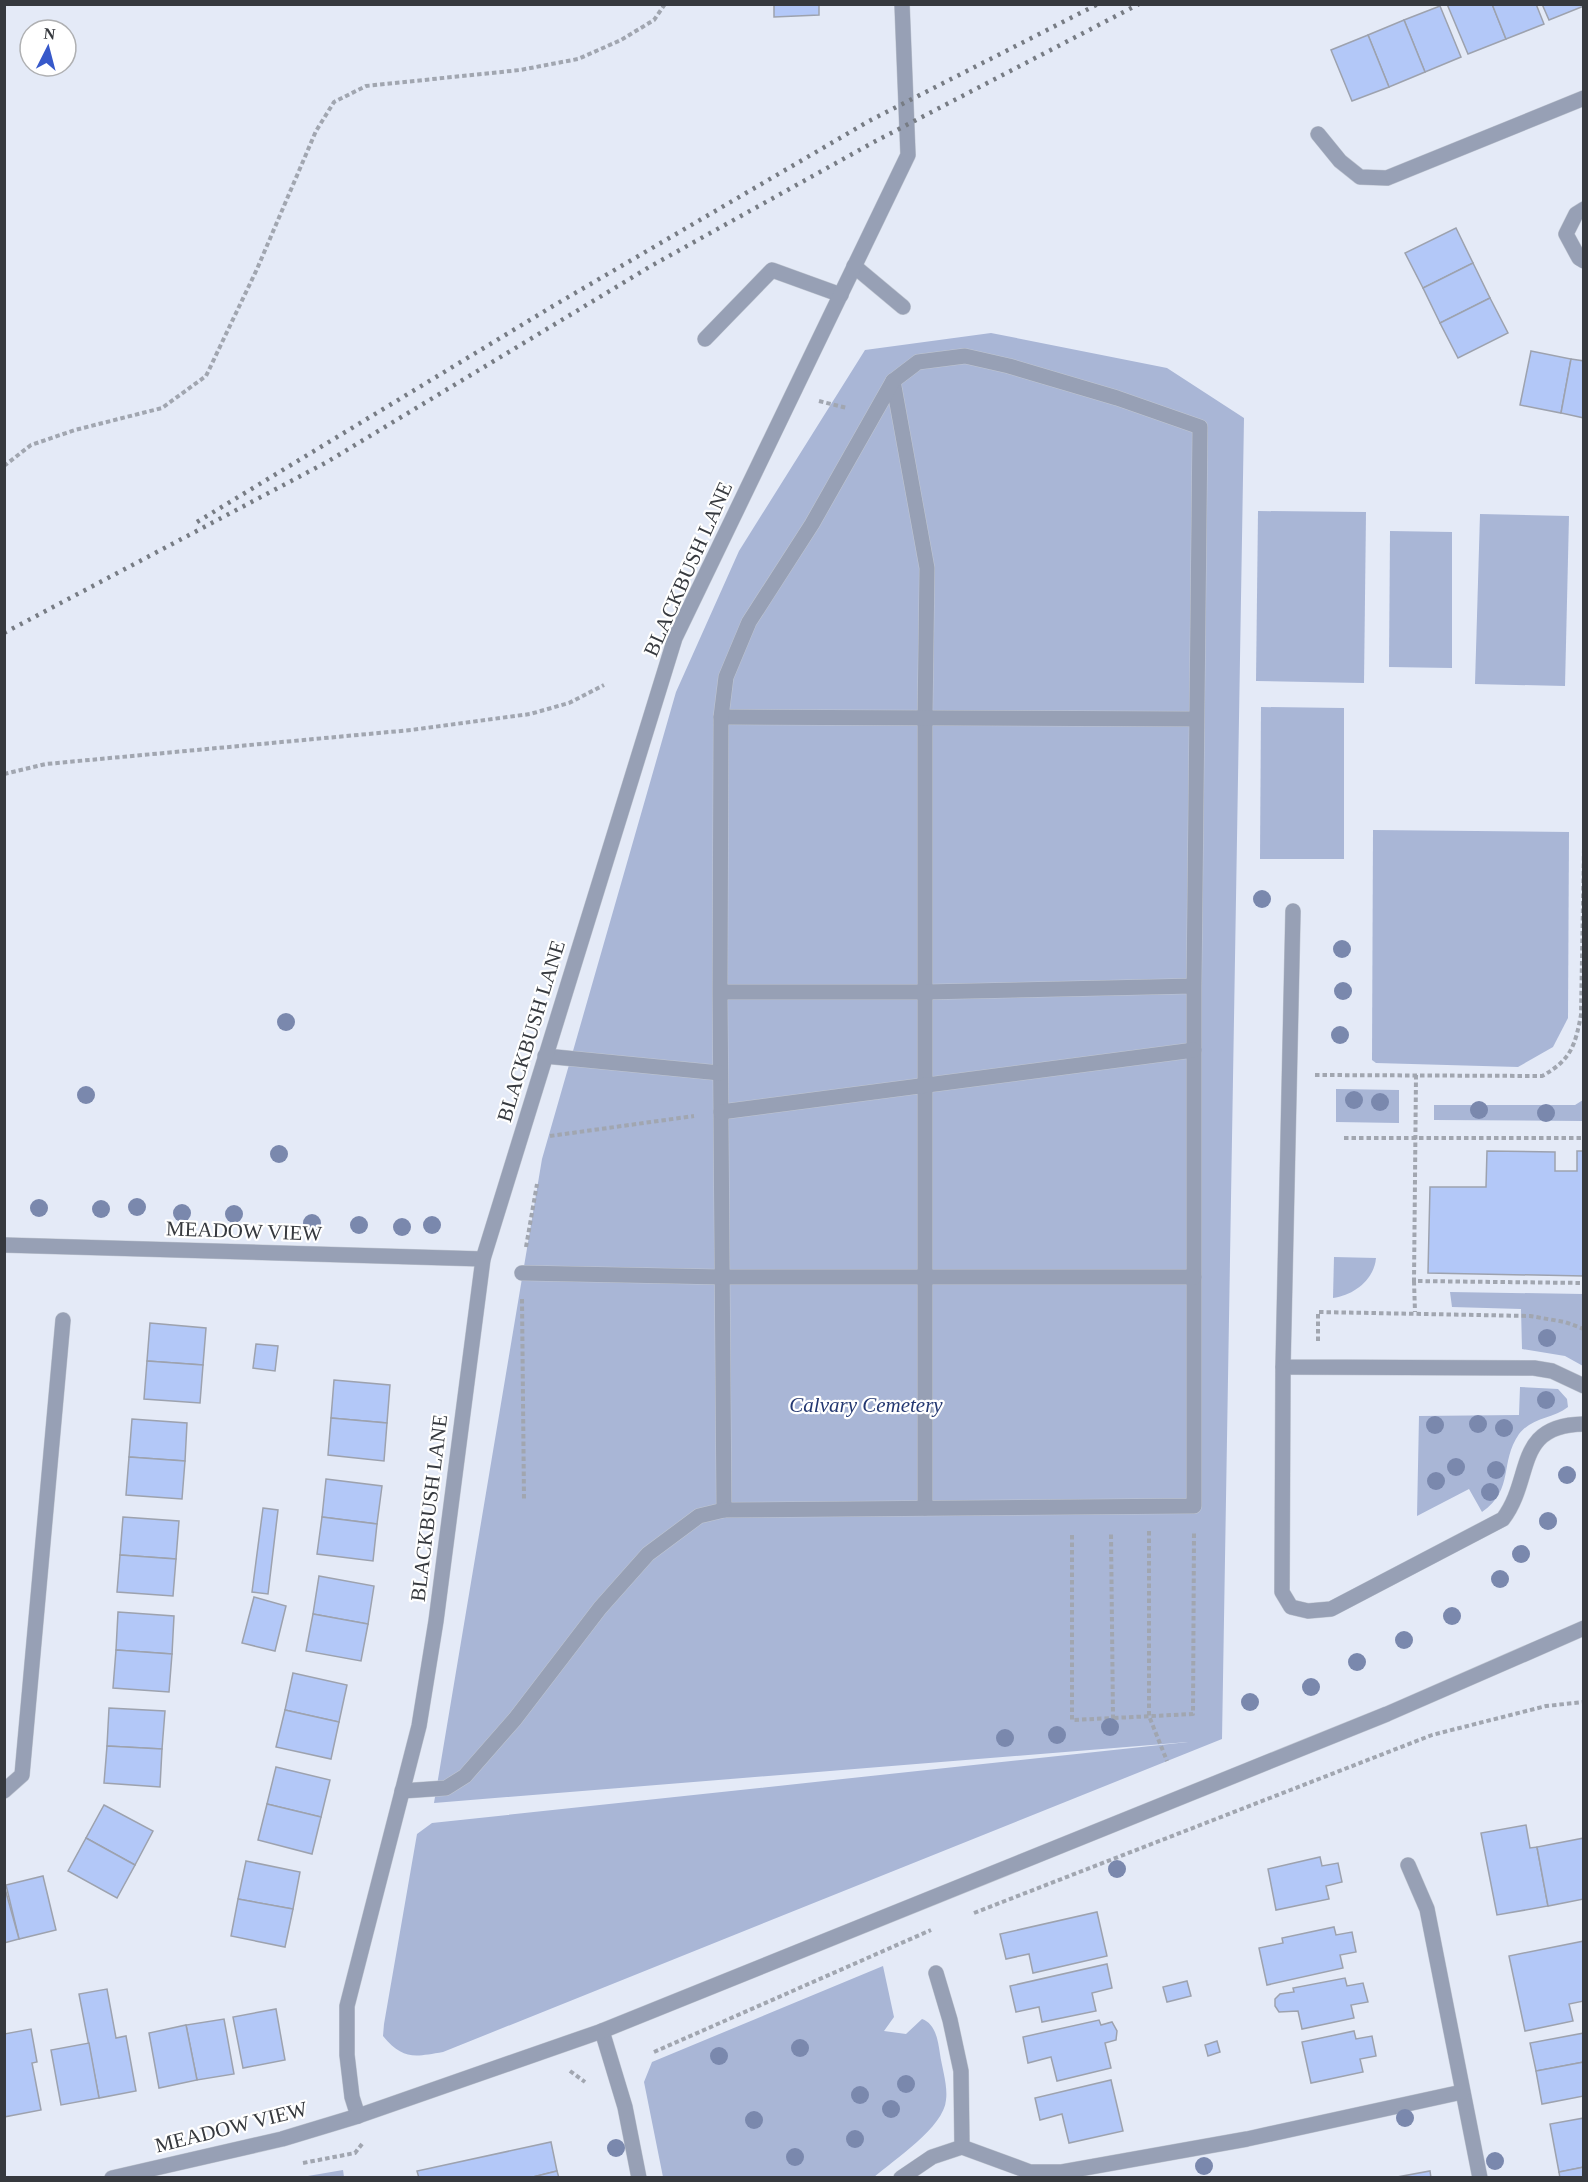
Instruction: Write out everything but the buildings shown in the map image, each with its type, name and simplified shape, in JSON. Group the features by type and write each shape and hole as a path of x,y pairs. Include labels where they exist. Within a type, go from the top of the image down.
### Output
{"street":[{"name":"BLACKBUSH LANE","path":"358,2116 347,2055 347,2006 419,1726 436,1621 483,1259 675,638 908,155 902,4"},
{"path":"1318,134 1340,161 1360,177 1387,178 1584,98"},
{"path":"1584,209 1576,214 1566,234 1579,258 1584,261"},
{"path":"854,266 903,307"},
{"path":"705,339 772,270 841,295"},
{"path":"402,1791 446,1788 465,1776 515,1719 600,1608 648,1554 699,1516 724,1509 1194,1506 1194,986 1200,427 1117,398 1009,366 964,356 918,362 893,381 812,524 749,622 726,677 721,717 720,1073 724,1509"},
{"path":"893,381 927,568 925,1508"},
{"path":"721,717 1196,719"},
{"path":"1293,911 1283,1367 1282,1592 1291,1607 1308,1611 1332,1609 1503,1519 1514,1501 1526,1457 1533,1443 1550,1430 1584,1424"},
{"path":"720,992 925,992 1194,986"},
{"path":"721,1112 1194,1050"},
{"path":"545,1056 720,1073"},
{"name":"MEADOW VIEW","path":"4,1245 483,1259"},
{"path":"522,1274 722,1277 1194,1277"},
{"path":"4,1791 22,1775 63,1320"},
{"path":"1283,1367 1534,1368 1552,1371 1584,1386"},
{"name":"MEADOW VIEW","path":"112,2178 282,2139 358,2116 602,2031 1388,1714 1584,1628"},
{"path":"1408,1865 1427,1909 1480,2178"},
{"path":"936,1973 951,2020 961,2071 962,2147"},
{"path":"602,2031 625,2107 639,2178"},
{"path":"901,2178 932,2157 962,2147 1030,2172 1062,2172 1247,2139 1462,2092"}],"path":[{"path":"4,466 31,445 75,430 162,408 206,376 257,269 316,131 334,102 366,86 520,69 578,59 621,40 654,20 665,4"},
{"path":"793,394 873,416"},
{"path":"4,774 46,764 411,730 530,714 569,703 604,685"},
{"path":"1290,1075 1542,1076 1560,1066 1568,1057 1581,1015 1584,848"},
{"path":"1415,1312 1416,1075"},
{"path":"1344,1138 1584,1138"},
{"path":"1414,1281 1584,1283"},
{"path":"1319,1367 1318,1312 1415,1312 1530,1316 1565,1322 1584,1329"},
{"path":"1111,1506 1113,1718"},
{"path":"1149,1506 1149,1716 1167,1761"},
{"path":"1072,1507 1072,1720 1193,1714 1194,1506"},
{"path":"966,1916 1432,1735 1546,1706 1584,1702"},
{"path":"654,2052 934,1929"}],"green space":[{"name":"Calvary Cemetery","path":"991,333 1167,368 1244,418 1222,1739 443,2052 424,2055 403,2053 383,2036 384,2024 417,1834 432,1823 1188,1742 434,1803 542,1159 676,692 739,551 865,350"},
{"path":"1258,511 1366,512 1364,683 1256,681"},
{"path":"1480,514 1569,516 1565,686 1475,684"},
{"path":"1390,531 1452,532 1452,668 1389,667"},
{"path":"1261,707 1344,708 1344,859 1260,859"},
{"path":"1373,830 1569,832 1568,1018 1553,1047 1518,1067 1376,1063 1372,1060"},
{"path":"1336,1089 1399,1090 1399,1123 1336,1122"},
{"path":"1583,1100 1583,1121 1434,1120 1434,1105 1575,1105"},
{"path":"1334,1257 1376,1258 1371,1273 1362,1285 1348,1294 1333,1298"},
{"path":"1450,1292 1583,1294 1583,1366 1565,1356 1522,1349 1521,1309 1452,1307"},
{"path":"1520,1387 1558,1389 1567,1399 1568,1407 1530,1424 1519,1434 1509,1455 1499,1494 1482,1512 1469,1489 1417,1516 1419,1416 1519,1415"},
{"path":"883,1966 894,2017 884,2031 906,2034 922,2019 927,2021 936,2034 946,2083 946,2100 937,2121 928,2132 874,2177 663,2177 644,2082 652,2062"},
{"path":"343,2170 344,2177 302,2177"}],"railway":[{"path":"197,522 553,306 869,121 1098,4"},
{"path":"4,633 327,462 651,266 872,143 1139,4"}]}
